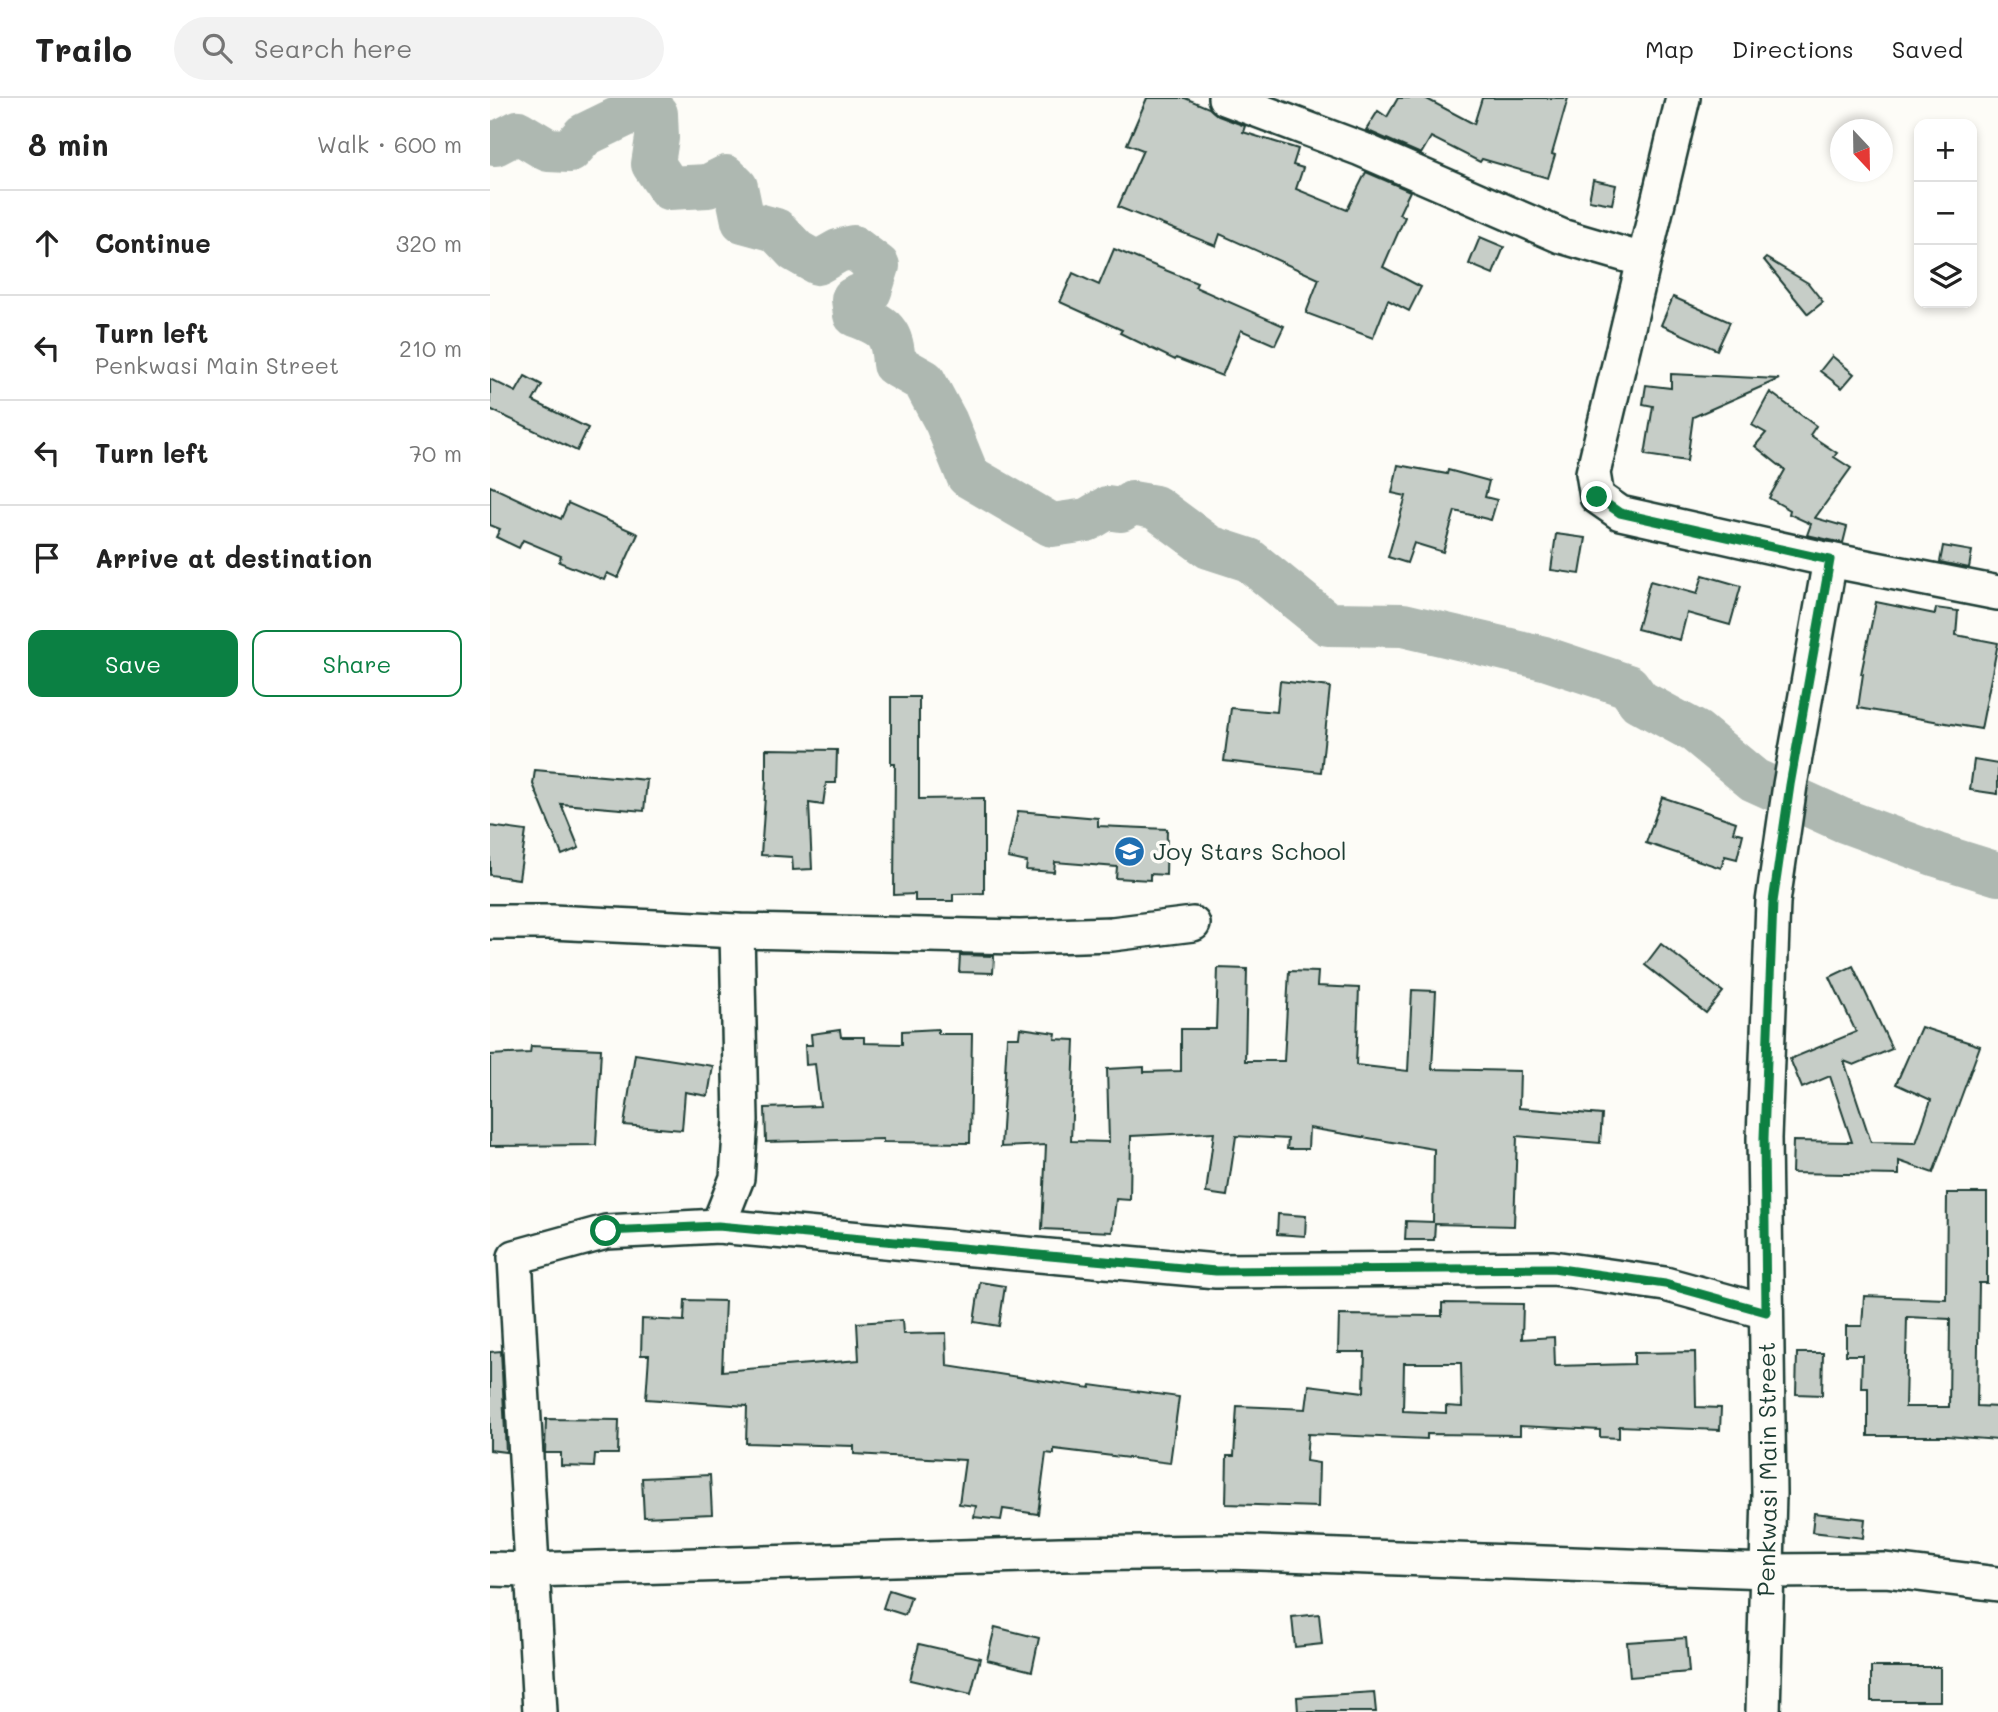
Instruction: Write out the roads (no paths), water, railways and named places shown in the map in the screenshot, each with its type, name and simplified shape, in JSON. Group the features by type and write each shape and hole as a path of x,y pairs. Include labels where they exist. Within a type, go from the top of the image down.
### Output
{"street":[{"path":"1225,98 1361,149 1561,236 1643,260"},
{"path":"1683,98 1593,473 1597,497 1620,513 1830,560 1998,593"},
{"name":"Penkwasi Main Street","path":"1763,1712 1768,1571 1764,1138 1773,902 1830,560"},
{"path":"490,922 1020,937 1112,934 1192,924"},
{"path":"718,1226 737,1178 741,1120 737,931"},
{"path":"540,1712 531,1570 502,1257 606,1231 718,1226 1216,1271 1553,1268 1665,1284 1766,1312"},
{"path":"490,1569 531,1570 1046,1554 1228,1552 1768,1571 1885,1570 1998,1584"}],"waterway":[{"path":"490,142 495,144 518,132 548,150 570,151 584,135 640,108 656,114 657,138 653,164 669,188 708,186 726,177 736,187 743,221 776,230 796,251 817,263 838,251 853,247 878,266 870,291 853,299 855,315 885,331 891,344 894,364 924,381 946,422 968,476 1052,525 1087,520 1107,508 1121,510 1132,503 1155,507 1209,547 1249,560 1328,624 1403,625 1544,658 1628,686 1639,701 1696,732 1754,780 1842,820 1998,874"}],"place":[{"name":"Joy Stars School","path":"1130,852"}]}
